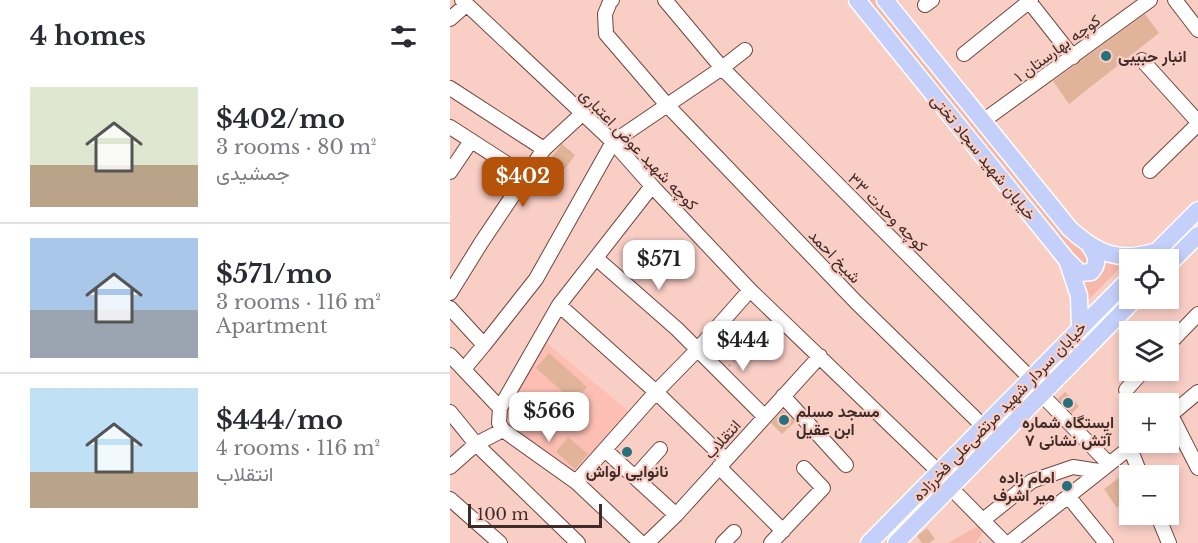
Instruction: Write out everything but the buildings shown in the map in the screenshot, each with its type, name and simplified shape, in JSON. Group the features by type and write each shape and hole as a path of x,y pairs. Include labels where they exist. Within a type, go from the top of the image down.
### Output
{"main road":[{"name":"خیابان شهید سجاد تختی","path":"857,0 1067,260 1079,296 1080,328"},
{"name":"خیابان شهید سجاد تختی","path":"885,0 1070,229 1090,246 1106,254 1119,256"},
{"path":"1159,249 1198,210"},
{"path":"1179,254 1198,235"},
{"path":"1067,260 1080,273 1091,272 1097,263 1096,255 1090,246"},
{"name":"خیابان سردار شهید مرتضی‌علی فخرزاده","path":"868,543 1119,289"},
{"name":"خیابان سردار شهید مرتضی‌علی فخرزاده","path":"896,543 1125,309"}],"street":[{"name":"شیخ احمد","path":"612,0 605,14 606,34 667,105 856,302 984,427"},
{"name":"کوچه وحدت ۳۳","path":"665,0 722,68 1031,379"},
{"name":"کوچه بهارستان ۱","path":"984,121 1149,0"},
{"path":"1174,0 1198,30"},
{"path":"964,54 1029,1 1073,57"},
{"path":"450,19 464,2"},
{"name":"کوچه شهید عوض اعتباری","path":"464,2 614,141 652,186 750,290 939,472"},
{"path":"464,369 536,279 614,141 745,50"},
{"path":"1142,60 1198,123 1150,171"},
{"path":"450,88 544,149"},
{"path":"450,293 544,149 583,113"},
{"path":"450,127 526,176"},
{"path":"450,172 471,141"},
{"path":"641,543 576,482 503,430 499,423 500,408 559,305 652,186"},
{"path":"596,258 698,349 765,417"},
{"path":"576,482 750,290"},
{"path":"559,305 656,392 783,531"},
{"path":"450,308 484,345"},
{"path":"1179,334 1198,314"},
{"path":"450,355 500,408"},
{"name":"انتقلاب","path":"647,543 819,356"},
{"path":"1126,390 1134,381"},
{"path":"1179,408 1198,392"},
{"path":"1042,395 1104,467"},
{"path":"783,396 846,465"},
{"path":"450,412 476,444 578,543"},
{"path":"450,465 476,444 503,430"},
{"path":"1179,433 1198,468"},
{"path":"635,477 660,449"},
{"path":"606,450 675,515"},
{"path":"951,488 1007,543 1122,453"},
{"path":"983,520 1032,481 1073,467 1104,467"},
{"path":"771,543 823,488 804,468"},
{"path":"1068,496 1106,543"},
{"path":"450,499 500,543"},
{"path":"1162,525 1169,543"},
{"path":"723,543 734,532"}],"path":[{"path":"722,373 748,346"},
{"path":"849,428 871,405"},
{"path":"980,543 985,535"}],"shaded area":[{"path":"869,0 876,0 1076,246 1091,258 1084,268"},
{"path":"1103,260 1119,261 1119,269 1086,302 1082,279"},
{"path":"543,340 628,411 575,476 506,424 504,419 509,402"},
{"path":"978,526 983,532 976,543 948,543"}],"place":[{"name":"انبار حبیبی","path":"1106,56"},
{"name":"ایستگاه شماره ۷ آتش نشانی","path":"1068,403"},
{"name":"مسجد مسلم ابن عقیل","path":"784,420"},
{"name":"نانوایی لواش","path":"627,452"},
{"name":"امام زاده میر اشرف","path":"1067,486"}]}
